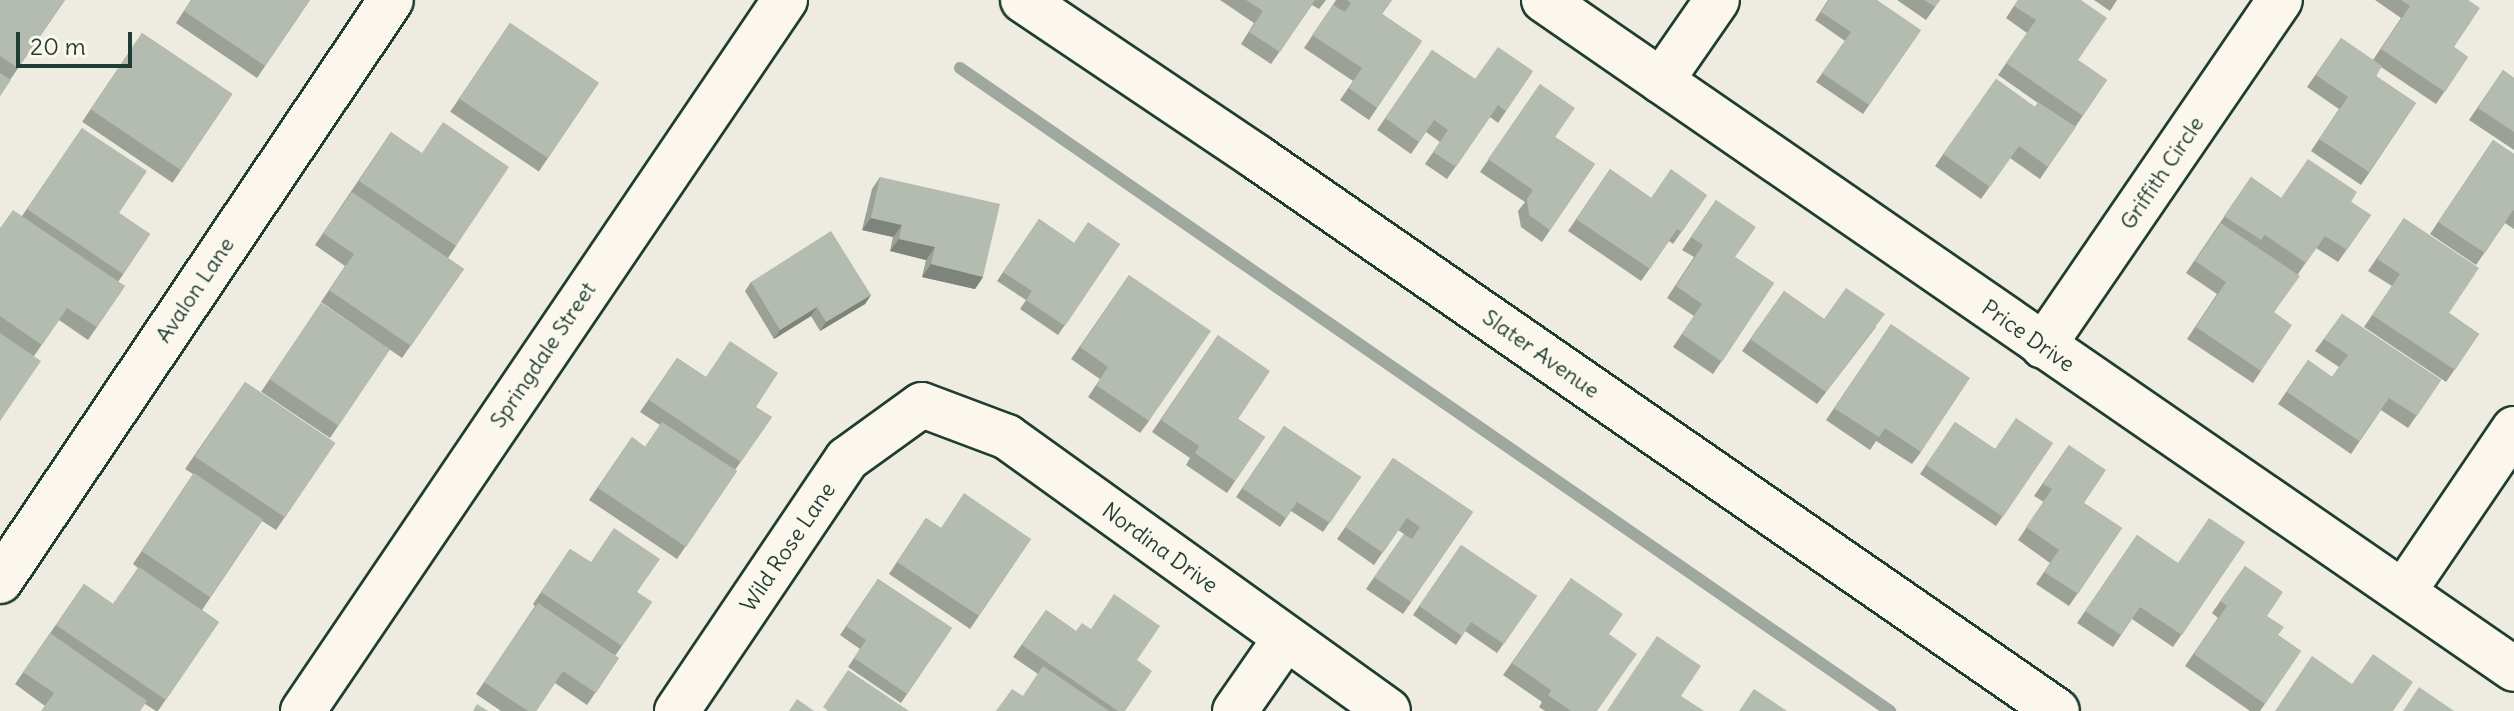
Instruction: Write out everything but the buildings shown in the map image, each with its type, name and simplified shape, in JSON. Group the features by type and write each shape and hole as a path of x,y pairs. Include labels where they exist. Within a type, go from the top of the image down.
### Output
{"street":[{"name":"Avalon Lane","path":"0,581 391,0"},
{"name":"Springdale Street","path":"303,711 785,0"},
{"name":"Slater Avenue","path":"1023,0 1269,165 2057,711"},
{"name":"Price Drive","path":"1544,0 2514,669"},
{"path":"1661,81 1717,0"},
{"name":"Griffith Circle","path":"2043,346 2280,0"},
{"name":"Nordina Drive","path":"922,405 1007,437 1388,711"},
{"name":"Wild Rose Lane","path":"677,711 847,459 922,405"},
{"path":"2404,591 2514,429"},
{"path":"1235,711 1285,639"}],"waterway":[{"path":"960,68 1890,711"}]}
